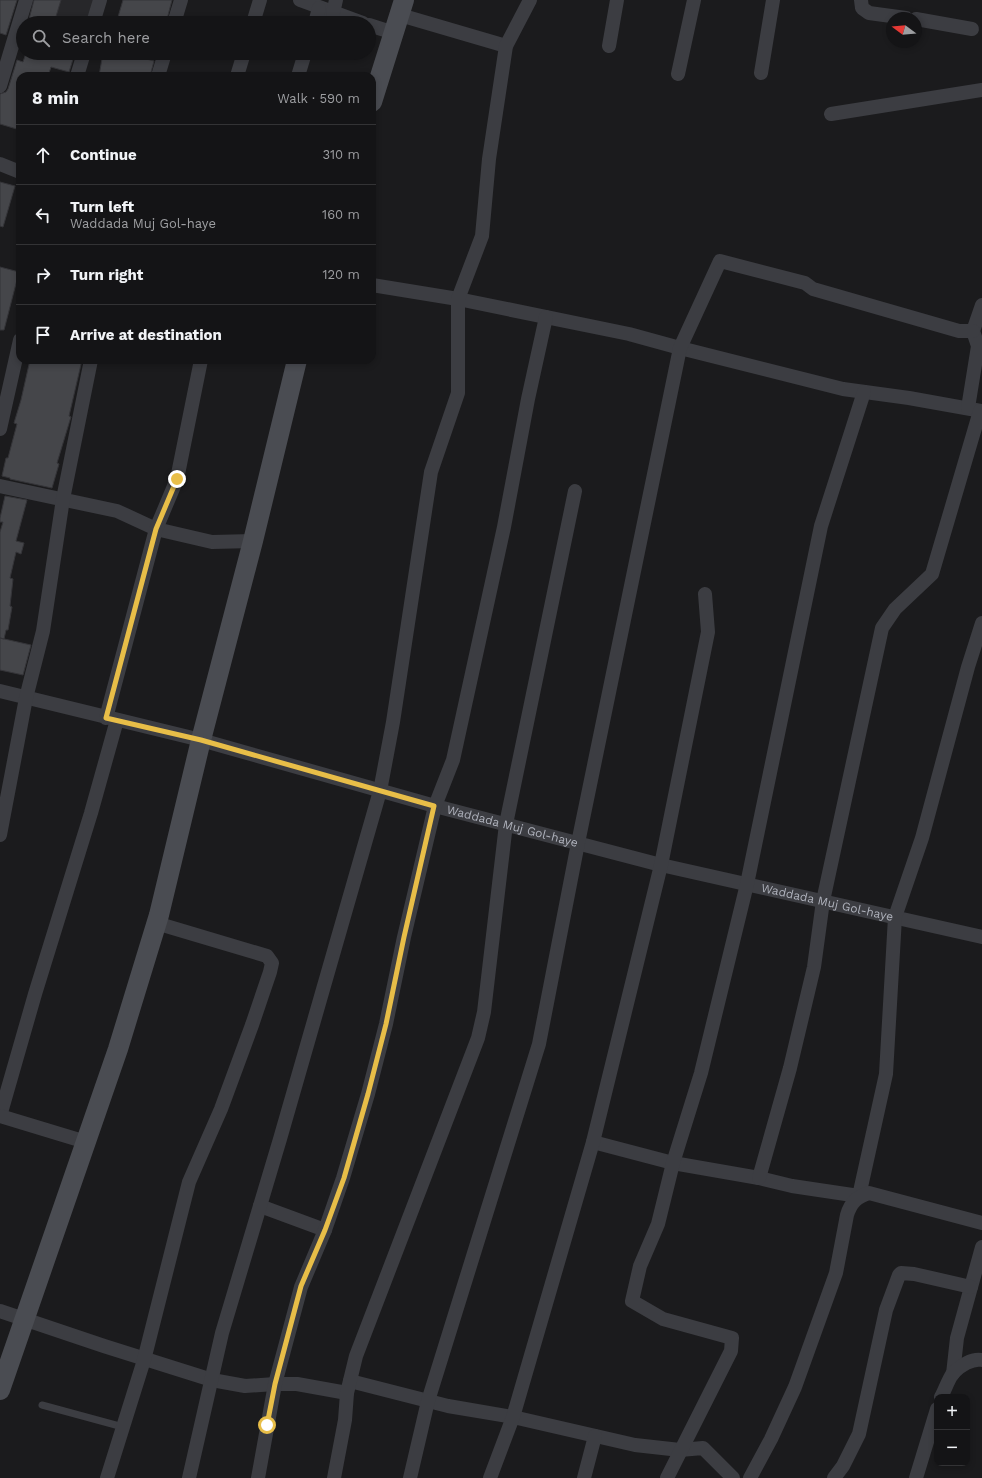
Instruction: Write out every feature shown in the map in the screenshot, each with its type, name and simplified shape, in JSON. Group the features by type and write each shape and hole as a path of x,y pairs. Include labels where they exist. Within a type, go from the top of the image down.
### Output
{"main road":[{"path":"376,89 399,16"},
{"path":"0,1390 23,1319 118,1049 156,923 201,740 253,541 296,364"}],"street":[{"path":"21,16 26,0"},
{"path":"95,16 100,0"},
{"path":"176,16 181,0"},
{"path":"255,16 260,0"},
{"path":"300,0 319,8 335,6 351,16"},
{"path":"189,1478 222,1332 380,791 393,722 431,472 458,393 458,299 482,236 489,159 506,46 530,0"},
{"path":"610,46 617,0"},
{"path":"678,74 694,0"},
{"path":"761,73 773,0"},
{"path":"861,0 862,8 870,13 886,15"},
{"path":"317,16 319,8"},
{"path":"376,23 399,16 506,46"},
{"path":"922,20 972,29"},
{"path":"0,86 16,33"},
{"path":"78,72 82,60"},
{"path":"159,72 163,60"},
{"path":"238,72 242,60"},
{"path":"299,72 303,60"},
{"path":"831,114 982,90"},
{"path":"0,164 16,170"},
{"path":"410,1478 428,1401 539,1044 578,843 680,348 720,261 805,283 814,289 959,331 973,331"},
{"path":"376,286 458,299 629,334 843,389 909,398 977,410"},
{"path":"759,1178 790,1068 814,967 823,901 882,628 895,608 932,574 977,410 978,346 973,331 982,305"},
{"path":"258,1478 275,1384 301,1286 325,1230 344,1178 386,1024 434,806 452,760 504,527 528,399 546,317"},
{"path":"0,429 16,358"},
{"path":"0,835 26,698 43,631 63,499 90,364"},
{"path":"86,1142 0,1116 35,994 89,820 111,719 156,529 177,479 200,364"},
{"path":"667,1478 731,1351 732,1338 663,1319 632,1301 640,1266 658,1224 672,1163 701,1073 747,884 821,526 864,392"},
{"path":"0,486 117,511 156,529 212,542 253,541"},
{"path":"334,1478 345,1420 349,1387 356,1356 478,1038 484,1012 506,824 575,491"},
{"path":"490,1478 513,1417 593,1142 661,865 708,632 705,594"},
{"path":"750,1478 771,1439 795,1387 836,1273 849,1206 859,1196 886,1074 895,917 922,838 968,667 982,623"},
{"name":"Waddada Muj Gol-haye","path":"0,691 201,740 434,806 661,865 981,935"},
{"path":"107,1478 144,1360 189,1182 229,1088 264,992 272,962 267,956 156,923"},
{"path":"593,1142 672,1163 759,1178 792,1186 859,1196 869,1193 982,1223"},
{"path":"260,1206 325,1230"},
{"path":"943,1394 953,1374 957,1338 982,1247"},
{"path":"834,1478 843,1466 860,1434 886,1310 899,1275 901,1273 914,1274 971,1287"},
{"path":"0,1311 144,1360 212,1380 245,1386 297,1384 349,1387 513,1417 635,1445 680,1450 703,1448 733,1478"},
{"path":"953,1374 968,1362 977,1359 982,1360"},
{"path":"916,1478 934,1419"},
{"path":"584,1478 595,1436"}],"lane":[{"path":"42,1405 123,1427"}],"shaded area":[{"path":"44,0 96,0 91,16 39,16"}],"building":[{"path":"0,0 17,0 6,35 0,33"},
{"path":"34,0 61,0 56,16 30,16"},
{"path":"123,0 172,0 168,16 118,16"},
{"path":"17,60 23,62 24,60 73,60 69,72 51,67 49,72 16,72 16,129 0,124 0,94 6,92 8,89"},
{"path":"102,60 154,61 151,72 100,72"},
{"path":"0,182 15,186 3,227 0,226"},
{"path":"0,267 16,271 16,284 4,330 0,330"},
{"path":"29,364 81,364 69,416 71,417 57,463 59,464 52,488 2,476 17,424 14,423"},
{"path":"5,496 27,500 16,541 24,543 21,554 16,552 10,578 13,579 10,606 12,607 8,630 6,630 4,639 0,638 0,532 3,522 0,522 0,518"},
{"path":"0,638 31,645 23,675 0,670"}],"route":[{"path":"177,479 156,529 106,718 201,740 434,806 386,1024 368,1094 344,1178 325,1230 301,1286 275,1384 267,1425"}]}
